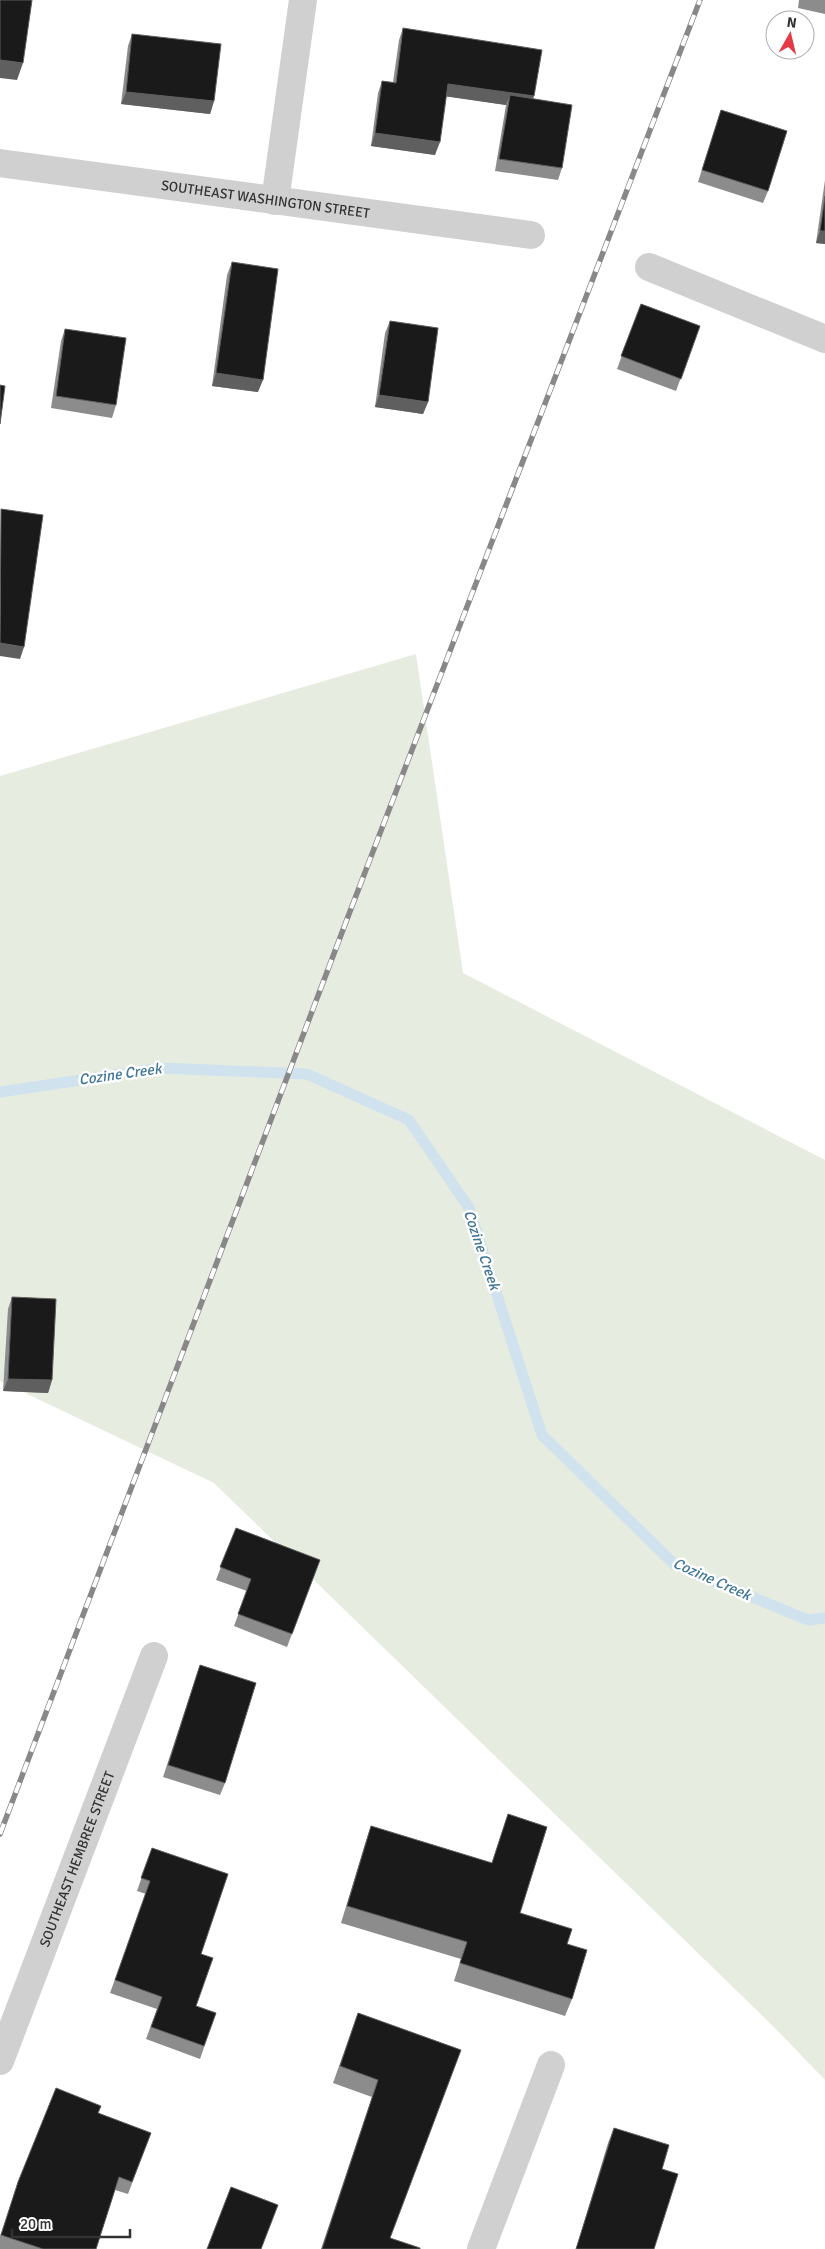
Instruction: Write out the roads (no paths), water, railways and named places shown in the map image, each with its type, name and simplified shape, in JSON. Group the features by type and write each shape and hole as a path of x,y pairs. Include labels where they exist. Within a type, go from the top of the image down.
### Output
{"street":[{"path":"275,201 303,0"},
{"name":"SOUTHEAST WASHINGTON STREET","path":"0,163 531,235"},
{"path":"649,267 825,339"},
{"name":"SOUTHEAST HEMBREE STREET","path":"0,2061 154,1656"},
{"path":"481,2249 551,2065"}],"waterway":[{"name":"Cozine Creek","path":"0,1092 161,1068 307,1074 409,1120 469,1208 542,1435 675,1565 808,1620 825,1618"}],"railway":[{"path":"0,1834 349,914 700,0"}]}
